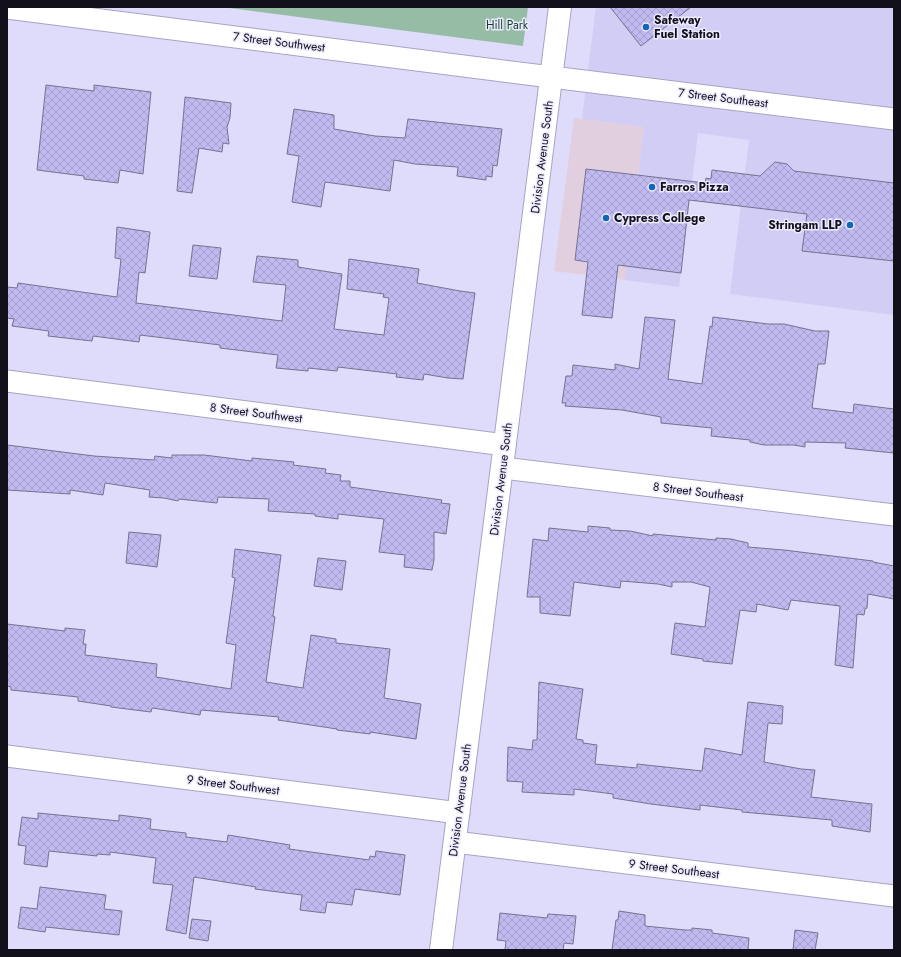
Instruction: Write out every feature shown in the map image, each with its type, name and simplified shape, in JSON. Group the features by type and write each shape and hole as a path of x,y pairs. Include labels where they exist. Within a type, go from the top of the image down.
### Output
{"street":[{"name":"Division Avenue South","path":"441,950 560,7"},
{"name":"7 Street Southwest","path":"7,8 551,77"},
{"name":"7 Street Southeast","path":"551,77 894,119"},
{"name":"8 Street Southwest","path":"7,381 505,445"},
{"name":"8 Street Southeast","path":"503,468 894,515"},
{"name":"9 Street Southwest","path":"7,756 459,813"},
{"name":"9 Street Southeast","path":"455,842 894,896"}],"shaded area":[{"path":"596,7 894,7 894,315 730,294 749,140 698,133 679,287 625,280 644,127 582,119"},
{"path":"574,118 644,127 625,280 554,271"}],"green space":[{"name":"Hill Park","path":"222,7 528,7 523,46"}],"building":[{"name":"Safeway Fuel Station","path":"610,7 691,7 641,46"},
{"path":"46,85 94,91 94,85 151,92 143,174 120,170 118,183 84,179 84,176 37,170"},
{"path":"185,97 231,103 230,118 227,127 229,144 223,143 222,152 199,148 192,193 177,191"},
{"path":"294,109 334,115 334,129 375,136 405,138 408,119 502,129 497,166 493,165 492,177 486,176 486,180 457,176 458,167 415,164 394,160 390,191 325,182 321,207 292,202 299,156 287,154"},
{"path":"775,162 787,164 794,171 894,183 894,261 802,251 807,214 689,200 681,273 618,265 612,318 582,315 588,262 575,260 586,169 705,183 706,178 711,179 712,170 760,176"},
{"path":"117,227 150,232 145,273 139,272 136,303 282,321 286,285 253,282 257,256 298,260 298,267 342,274 334,329 384,335 389,298 383,297 384,294 347,289 349,259 419,269 417,283 475,293 463,379 424,374 423,380 396,377 397,374 338,367 337,371 308,368 308,371 276,368 278,355 220,348 220,345 140,335 139,342 93,336 92,341 48,336 49,331 12,326 14,319 7,318 7,287 17,288 18,283 117,297 121,259 115,258"},
{"path":"193,245 221,248 217,279 189,276"},
{"path":"645,317 675,320 668,379 702,384 710,326 712,327 713,317 768,324 784,324 815,331 829,331 825,364 818,364 812,408 853,413 854,404 894,409 894,453 845,448 846,443 805,442 805,447 794,445 764,445 750,442 750,440 711,436 712,428 661,423 661,417 622,410 565,406 566,403 562,403 566,376 572,376 573,365 615,370 615,364 639,369"},
{"path":"7,445 94,456 154,460 155,456 172,458 172,455 204,455 252,461 252,458 294,462 293,465 326,469 325,473 341,475 340,481 350,481 350,487 442,500 441,503 450,504 446,534 434,532 434,560 432,570 404,567 405,555 379,552 384,519 338,514 338,519 315,516 315,514 268,511 269,499 218,497 217,503 179,499 178,501 149,497 150,490 105,483 103,495 70,490 70,494 7,490"},
{"path":"588,526 610,528 610,530 630,531 653,536 653,534 716,540 716,538 731,539 748,543 748,547 873,561 894,566 894,599 868,594 867,608 865,609 864,615 857,614 853,668 835,665 840,606 791,600 788,610 757,604 756,612 740,610 732,664 703,661 703,659 671,654 675,623 705,627 710,587 691,582 672,582 672,587 658,584 621,581 620,588 574,582 570,616 540,613 540,597 527,597 533,539 548,541 549,528 588,532"},
{"path":"129,532 161,535 157,567 126,563"},
{"path":"235,549 281,555 273,616 275,617 266,682 303,688 311,635 336,639 336,643 390,649 384,698 421,704 416,739 370,732 370,734 337,730 278,720 279,717 201,710 200,715 152,708 151,712 111,707 78,701 78,697 11,690 11,687 7,686 7,624 65,631 65,628 85,630 83,644 86,644 85,655 157,664 156,677 231,689 236,645 226,643 235,578 232,577"},
{"path":"318,558 346,561 342,590 314,586"},
{"path":"539,682 583,689 576,739 583,740 583,743 597,745 595,764 637,768 637,764 702,771 705,748 742,755 748,702 783,706 782,724 768,723 764,762 815,770 811,797 872,804 870,832 832,826 832,820 742,812 742,810 700,805 700,810 613,798 613,794 574,789 574,795 522,792 523,782 507,781 508,747 532,750 533,740 537,740"},
{"path":"38,813 119,821 119,815 151,819 150,829 186,833 186,837 227,842 228,835 290,845 289,849 369,860 370,856 375,857 376,851 405,855 400,895 355,889 352,905 327,902 325,913 300,910 302,895 255,889 256,887 194,877 186,934 166,930 173,885 153,883 156,858 110,852 110,855 97,854 97,856 49,851 47,867 24,864 26,846 18,845 22,817 38,819"},
{"path":"40,887 106,895 104,909 122,911 119,935 46,927 45,932 18,928 21,907 37,909"},
{"path":"619,911 645,915 645,926 685,930 692,930 692,928 712,930 712,933 749,938 748,950 612,950 616,920 618,920"},
{"path":"500,913 547,918 548,914 576,916 573,944 564,943 563,950 505,950 506,941 497,940"},
{"path":"192,919 211,921 208,941 189,938"},
{"path":"795,930 818,933 815,950 793,950"}],"place":[{"name":"Safeway Fuel Station","path":"646,27"},
{"name":"Farros Pizza","path":"652,187"},
{"name":"Cypress College","path":"606,218"},
{"name":"Stringam LLP","path":"850,225"}]}
